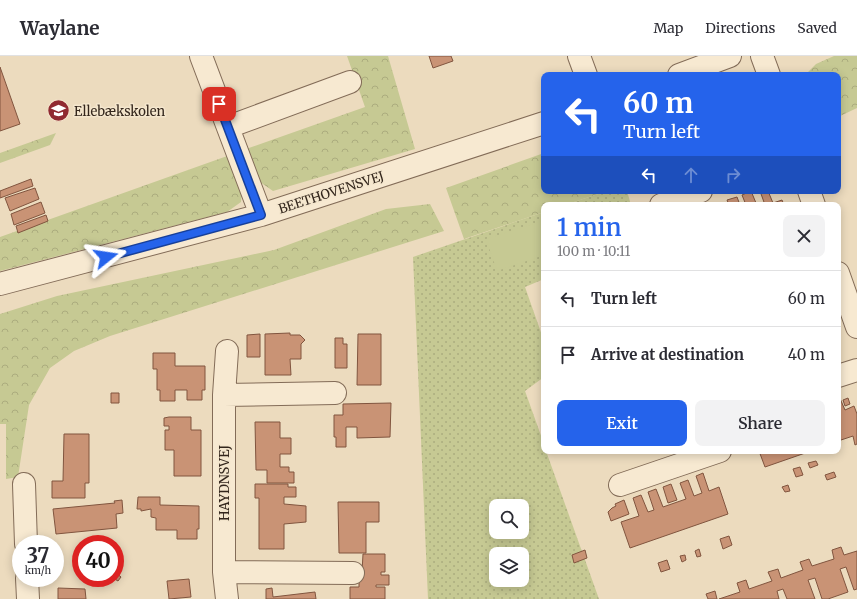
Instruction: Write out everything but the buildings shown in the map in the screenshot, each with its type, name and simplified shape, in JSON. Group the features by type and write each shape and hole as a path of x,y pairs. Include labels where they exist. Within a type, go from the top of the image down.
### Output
{"street":[{"path":"201,56 261,215"},
{"path":"579,56 585,72"},
{"path":"687,72 730,56"},
{"path":"762,56 768,72"},
{"path":"228,127 350,82"},
{"name":"BEETHOVENSVEJ","path":"0,284 261,215 541,124"},
{"path":"670,202 692,194"},
{"path":"841,282 857,327"},
{"name":"HAYDNSVEJ","path":"227,351 224,395 224,572 227,599"},
{"path":"841,375 857,370"},
{"path":"224,395 335,393"},
{"path":"620,485 711,454"},
{"path":"24,484 26,535"},
{"path":"224,572 353,573"},
{"path":"27,587 28,599"}],"green space":[{"path":"347,56 388,56 415,149 273,191 260,182 246,149 365,107"},
{"path":"834,56 857,56 857,108 841,116 841,72 808,72 816,64"},
{"path":"56,133 50,145 0,163 0,153"},
{"path":"541,154 541,194 598,194 574,202 541,202 541,213 464,239 446,188"},
{"path":"230,155 242,190 241,202 227,212 0,271 0,237"},
{"path":"598,194 628,194 630,202 574,202"},
{"path":"430,204 444,231 110,336 74,351 50,368 29,405 18,477 6,479 6,424 0,424 0,314 57,296 274,250 386,209"},
{"path":"541,213 541,280 525,287 541,332 541,379 525,391 541,436 541,454 547,454 599,599 428,599 413,257"},
{"path":"541,221 541,256 497,271 486,239"}],"place":[{"name":"Ellebækskolen","path":"58,111"}],"route":[{"path":"106,257 261,215 219,104"}]}
